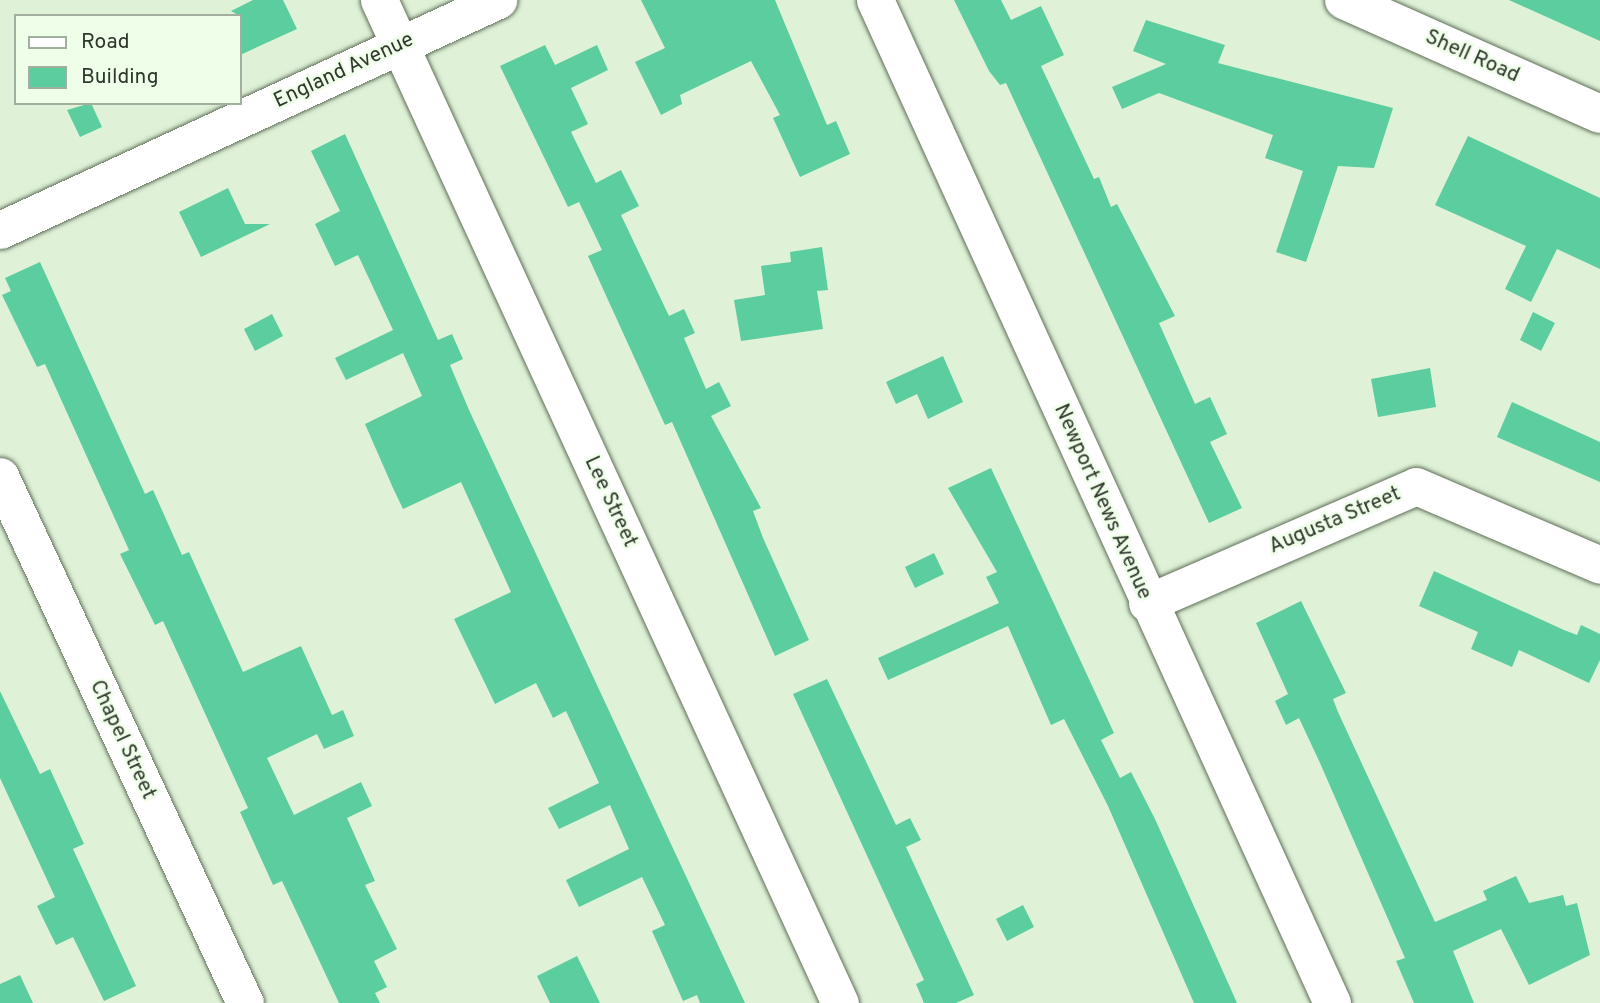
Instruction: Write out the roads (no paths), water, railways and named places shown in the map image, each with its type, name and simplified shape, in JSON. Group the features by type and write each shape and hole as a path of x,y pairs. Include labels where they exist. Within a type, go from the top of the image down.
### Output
{"street":[{"name":"Lee Street","path":"379,0 841,1003"},
{"name":"England Avenue","path":"0,230 498,0"},
{"name":"Newport News Avenue","path":"875,0 1147,603 1332,1003"},
{"name":"Shell Road","path":"1344,0 1600,114"},
{"name":"Chapel Street","path":"0,477 245,1003"},
{"name":"Augusta Street","path":"1147,603 1416,486 1600,565"}]}
